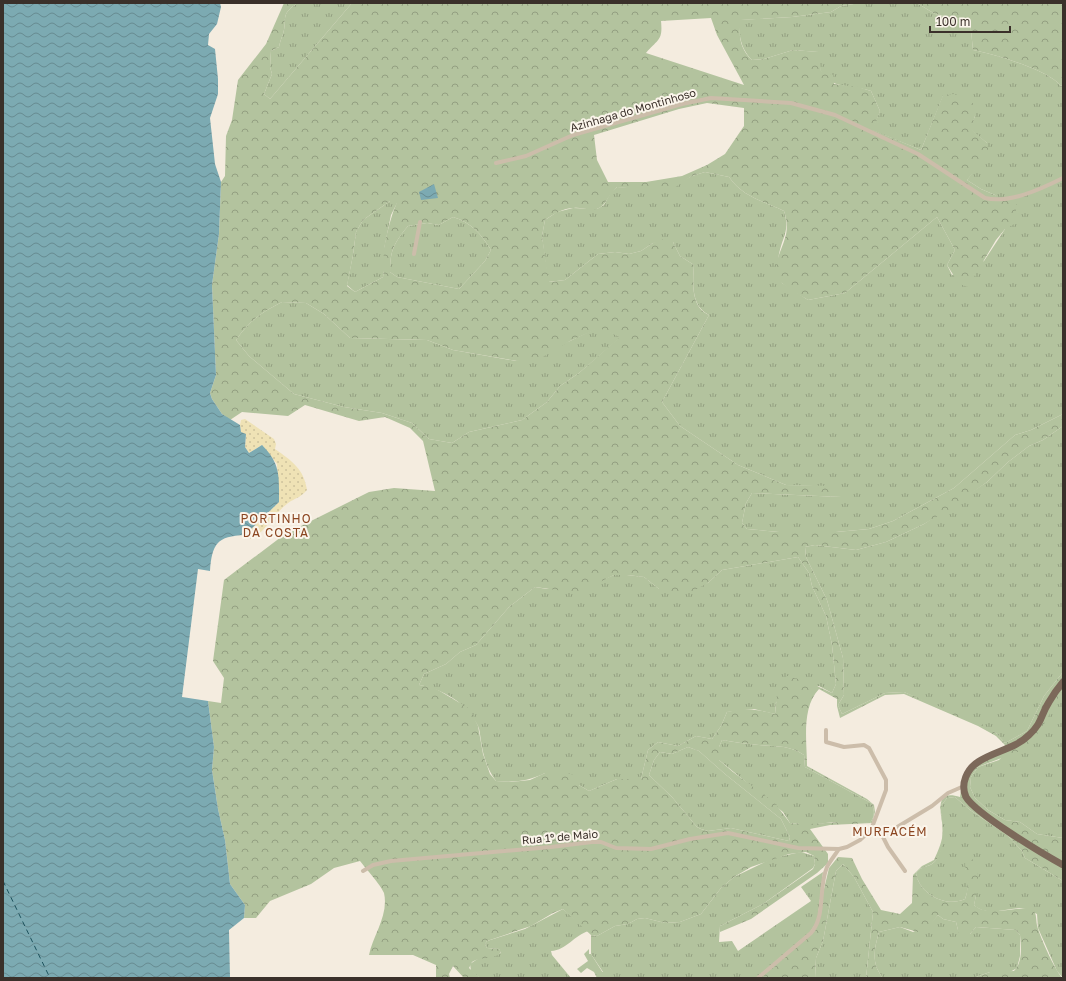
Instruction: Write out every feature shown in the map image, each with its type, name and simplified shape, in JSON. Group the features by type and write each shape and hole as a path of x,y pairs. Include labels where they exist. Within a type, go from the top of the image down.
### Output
{"main road":[{"path":"1063,682 1048,702 1040,724 1036,729 1028,737 1009,749 978,762 967,775 964,786 969,800 981,811 1039,851 1063,865"}],"street":[{"name":"Azinhaga do Montinhoso","path":"496,163 526,156 572,136 682,104 710,98 791,103 835,115 918,154 985,198 995,200 1020,195 1063,178"},
{"path":"414,254 420,222"},
{"path":"826,730 826,742 844,747 864,745 869,748 886,780 886,790 871,830 881,833 889,832 932,806 948,793 964,786"},
{"name":"Rua 1º de Maio","path":"363,871 373,865 391,861 592,842 601,842 616,848 651,849 690,839 728,834 798,848 839,849 848,848 871,830"},
{"path":"881,833 888,847 905,871"},
{"path":"758,978 811,933 816,927 827,868 839,849"}],"green space":[{"path":"284,3 298,3 286,14 279,47 271,51 270,67 272,74 264,94 270,99 352,3 860,3 841,6 831,12 792,17 741,20 740,36 742,46 752,60 764,59 793,50 819,52 821,71 833,75 834,84 858,87 871,91 880,111 873,130 921,150 943,95 954,94 978,106 971,129 987,143 989,154 967,180 981,189 995,195 997,198 1016,200 1016,223 1005,229 996,240 968,287 959,284 947,265 955,250 937,217 845,293 808,300 785,286 778,278 776,272 777,261 787,231 784,211 747,194 741,190 729,177 705,172 692,176 668,192 617,187 599,208 593,210 570,208 548,218 545,220 542,236 549,282 565,280 598,254 615,252 629,254 641,251 653,243 664,239 673,242 680,256 694,265 693,286 696,300 698,306 709,315 662,402 680,426 738,465 786,485 841,486 841,497 752,493 746,503 742,523 747,529 779,532 836,532 869,529 893,521 954,488 1015,435 1031,430 1063,414 1063,426 1043,440 1029,446 1008,462 987,482 948,510 924,524 886,542 856,550 815,545 805,547 806,557 827,600 843,658 844,695 838,705 842,714 885,693 904,692 980,723 996,733 1005,743 1027,731 1044,696 1063,672 1063,689 1042,728 1025,749 978,767 971,777 970,787 975,798 988,810 1005,820 1020,822 1037,834 1063,838 1063,881 1025,858 1022,851 1007,835 970,810 955,797 947,798 941,806 942,800 945,796 951,795 960,797 963,777 968,769 1002,750 1005,745 996,736 978,726 904,694 885,695 840,718 837,699 819,689 813,697 807,715 807,766 867,799 874,805 875,812 872,823 830,825 810,829 828,854 828,863 817,873 751,919 720,932 720,926 763,904 813,869 815,864 814,856 806,852 789,854 751,867 734,877 721,888 701,914 680,922 665,923 645,918 637,919 628,924 615,926 597,936 591,935 563,909 531,926 487,941 485,944 487,948 499,949 501,952 495,956 472,962 469,968 480,978 464,978 453,966 449,974 450,978 436,978 436,965 413,955 369,955 383,917 385,901 384,893 377,881 360,861 334,868 311,884 270,901 256,918 244,918 245,905 230,884 225,840 218,809 212,770 214,747 208,701 221,703 224,678 213,661 224,580 285,534 369,492 394,488 435,491 423,441 410,428 385,417 359,421 305,405 288,416 242,412 230,420 222,414 212,399 210,393 216,375 212,285 219,234 221,182 225,176 226,136 232,120 238,80 266,44","holes":["711,18 717,35 744,85 646,53 659,39 661,21","707,103 744,108 744,126 725,154 707,165 682,176 646,182 608,182 597,160 594,135 679,109","390,201 397,202 389,224 384,248 383,277 355,292 347,286 356,232 363,220","453,217 459,219 471,226 484,239 491,250 485,261 459,289 397,277 390,272 392,252 396,242 403,232 408,226 427,223 439,225","282,302 306,303 324,314 350,338 427,340 453,350 517,361 541,358 570,341 599,328 620,337 579,373 560,386 547,402 522,420 469,432 452,443 429,439 412,423 382,413 344,407 294,394 249,356 236,340 251,322 268,309","798,557 809,573 812,586 826,616 832,645 836,684 832,693 806,681 787,676 778,684 775,714 751,710 727,712 721,726 712,739 696,736 678,746 658,742 648,750 641,779 617,779 589,791 579,785 577,776 561,771 545,773 530,780 511,782 496,781 490,774 483,754 478,726 470,709 433,687 419,685 424,674 446,664 460,652 476,645 509,607 535,587 578,593 614,575 627,575 644,577 659,589 675,596 689,593 708,583 722,570","722,740 783,747 799,752 804,755 805,767 871,803 874,811 873,818 870,823 850,821 810,824 790,823 774,802 719,760 719,747","688,747 699,751 781,819 790,837 789,841 731,828 708,831 697,827 672,797 649,775 654,760 660,752 672,754"]},
{"path":"298,3 352,3 270,99 264,94 272,74 270,67 271,51 279,47 286,14"},
{"path":"860,3 917,3 935,14 970,21 973,50 994,55 1033,69 1055,80 1061,86 1063,85 1063,414 1031,430 1015,435 954,488 893,521 869,529 836,532 779,532 747,529 742,523 746,503 752,493 841,497 841,487 786,485 738,465 680,426 662,402 709,315 698,306 694,293 694,265 680,256 673,242 653,243 641,251 629,254 615,252 598,254 565,280 548,282 542,236 545,220 557,212 573,208 597,209 604,205 611,192 617,187 635,188 681,182 692,176 705,172 729,177 741,190 747,194 784,211 786,228 779,257 782,283 808,300 845,293 937,217 955,250 947,265 952,275 984,261 1005,229 995,195 981,189 967,180 976,168 987,143 970,129 975,116 943,96 921,150 872,130 880,111 871,91 843,86 830,81 821,71 818,52 793,50 764,59 752,60 748,56 741,42 739,31 740,20 792,17 831,12 841,6"},
{"path":"917,3 1063,3 1063,85 1061,86 1055,80 1033,69 994,55 973,50 970,21 935,14"},
{"path":"390,201 398,201 391,215 384,249 385,265 383,277 355,292 347,285 356,232 363,220"},
{"path":"453,217 471,226 484,239 491,250 485,261 459,289 397,277 390,272 392,252 399,237 408,226 427,223 439,225"},
{"path":"282,302 306,303 324,314 350,338 427,340 453,350 516,361 570,341 599,327 621,337 579,373 560,386 547,402 522,420 469,432 452,443 429,439 412,423 382,413 344,407 294,394 249,356 236,340 246,327 256,318 268,309"},
{"path":"1063,426 1063,672 1044,696 1027,731 1005,743 996,733 904,692 885,693 842,714 838,705 844,695 843,658 827,600 806,557 805,547 815,545 856,550 886,542 924,524 987,482 1008,462 1029,446 1043,440"},
{"path":"798,557 809,573 812,586 826,616 832,645 836,684 832,693 819,686 776,702 775,714 754,709 727,712 721,726 712,739 696,736 678,746 658,742 648,750 641,779 617,779 589,791 579,785 545,773 521,781 496,781 486,762 479,728 468,710 453,698 437,690 419,685 424,674 446,664 460,652 476,645 509,607 535,587 547,589 600,581 614,575 627,575 644,577 659,589 708,583 722,570"},
{"path":"1063,689 1063,838 1037,834 1020,822 1005,820 988,810 975,798 970,787 971,777 978,767 999,760 1052,706"},
{"path":"722,740 783,747 799,752 804,755 805,767 871,803 874,813 872,820 870,823 834,822 809,825 790,823 783,812 719,760 719,747"},
{"path":"688,747 699,751 781,819 790,837 789,841 731,828 708,831 697,827 672,797 649,775 654,760 660,752 672,754"},
{"path":"955,797 970,810 1007,835 1022,851 1025,858 1063,881 1063,978 1057,971 1038,928 1037,914 1024,908 997,911 984,911 979,909 974,905 976,895 965,867 968,883 965,899 950,902 934,897 922,887 918,881 916,873 921,868 932,864 940,853 942,821 940,807 947,798"},
{"path":"943,834 942,846 937,859 932,864 920,869 916,873 918,881 922,887 934,897 950,902 965,899 967,892 967,881 965,861 967,856 976,864 978,885 974,905 979,909 1001,911 1032,908 1035,913 1038,929 1045,947 1062,978 973,978 990,972 1014,971 1020,959 1020,935 1016,930 976,927 970,934 963,937 959,934 956,922 943,919 938,915 929,927 918,932 900,927 879,932 875,951 875,962 883,978 866,978 873,912 854,877 843,864 836,871 823,941 816,958 815,978 760,978 814,931 829,868 838,857 852,858 862,879 881,910 900,914 912,903 913,875 922,866 934,860"},
{"path":"801,852 814,856 815,864 813,868 763,904 720,926 719,942 732,941 738,951 811,901 801,887 823,872 816,923 810,932 756,978 597,978 594,972 603,972 591,954 591,935 597,936 615,926 628,924 637,919 645,918 665,923 680,922 701,914 721,888 734,877 773,858"},
{"path":"843,864 854,877 873,912 866,978 815,978 816,958 823,941 836,871"},
{"path":"563,909 589,931 562,948 551,951 552,955 571,978 480,978 471,971 470,964 479,958 501,953 499,949 487,948 485,944 487,941 525,929"},
{"path":"938,915 943,919 956,922 958,930 970,934 976,927 1016,930 1020,935 1020,956 1017,968 1010,972 990,972 973,978 883,978 875,962 875,951 879,932 900,927 913,932 931,923"},
{"path":"589,949 589,954 591,954 603,973 594,972 587,968 581,973 577,969 588,961 584,954"}],"sand":[{"path":"245,419 274,439 276,444 275,449 292,462 300,471 307,490 285,505 262,531 251,539 245,535 279,502 277,464 262,445 249,453 245,447 246,435 241,432 240,425 241,420"}],"water":[{"path":"3,3 220,3 221,7 217,24 209,34 208,45 215,49 218,79 218,94 210,118 215,164 221,182 219,234 212,285 216,375 210,393 212,399 222,414 240,425 241,432 246,434 245,447 249,453 262,445 273,458 279,478 279,502 245,535 228,537 218,543 212,554 210,571 198,569 182,697 208,701 214,747 212,770 218,809 225,840 230,884 245,905 244,918 229,930 230,978 3,978"},
{"path":"434,184 438,198 421,200 419,192"}],"ferry route":[{"path":"3,881 50,978"}],"district":[{"name":"PORTINHO DA COSTA","path":"276,526"},
{"name":"MURFACÉM","path":"890,832"}]}
